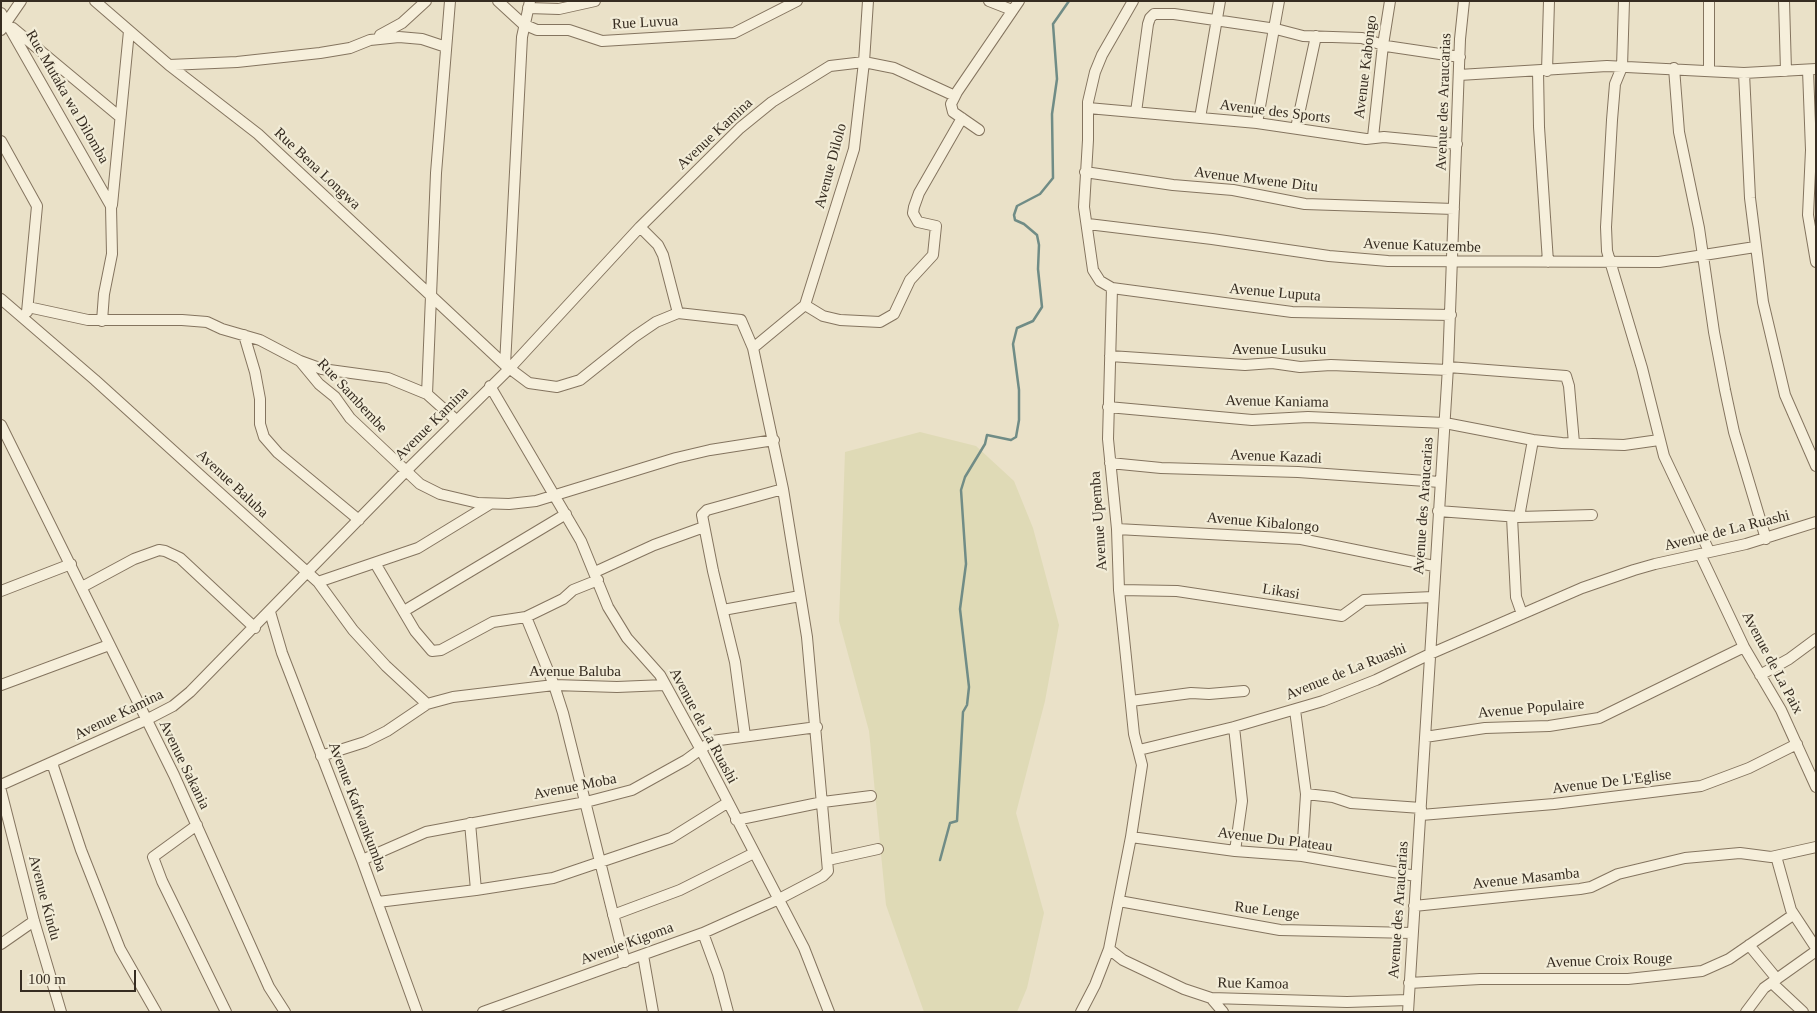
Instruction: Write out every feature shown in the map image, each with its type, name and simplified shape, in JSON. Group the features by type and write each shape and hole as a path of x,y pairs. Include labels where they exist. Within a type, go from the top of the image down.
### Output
{"street":[{"path":"21,1 4,26 120,117"},
{"name":"Rue Bena Longwa","path":"95,1 169,65 258,134 507,367 529,382 544,387 568,385 590,374 634,337 656,322 678,312"},
{"path":"169,65 237,62 350,48 402,24 426,1"},
{"path":"427,394 436,173 450,1"},
{"name":"Rue Luvua","path":"498,1 523,24 539,30 569,30 602,41 730,34 744,30 797,1"},
{"path":"507,367 523,24 529,5 559,9 594,1"},
{"name":"Avenue Dilolo","path":"805,305 854,148 864,62 868,1"},
{"path":"979,130 951,110 955,96 1016,5 989,1"},
{"path":"1088,224 1084,207 1088,108 1091,87 1102,55 1134,1"},
{"path":"1200,118 1220,1"},
{"path":"1257,123 1276,29 1279,1"},
{"name":"Avenue Kabongo","path":"1373,137 1390,1"},
{"name":"Avenue des Araucarias","path":"1408,1012 1434,566 1451,315 1459,75 1464,1"},
{"path":"1548,262 1539,127 1549,1"},
{"name":"Avenue de La Paix","path":"1624,1 1622,67 1615,84 1612,120 1606,227 1609,261 1642,368 1664,456 1744,646 1813,774 1816,786"},
{"path":"1709,1 1709,70"},
{"path":"1784,1 1786,72"},
{"name":"Rue Mutaka wa Dilomba","path":"1,12 4,26 109,201"},
{"path":"1136,112 1148,24 1151,16 1174,14 1276,29 1296,35 1362,38 1383,45 1460,57"},
{"path":"102,321 104,294 112,254 109,201 129,31"},
{"path":"370,40 399,36 446,47"},
{"path":"1296,128 1316,36"},
{"name":"Avenue Kamina","path":"1,784 146,720 173,706 186,696 255,628 490,386 640,227 740,128 772,102 830,66 864,62 887,65 955,96"},
{"path":"1459,75 1622,67 1674,68 1744,73 1812,70 1808,215 1816,262"},
{"path":"1674,68 1680,132 1730,416 1766,539"},
{"path":"1744,73 1750,198 1763,302 1781,384 1816,466"},
{"name":"Avenue des Sports","path":"1088,108 1257,123 1366,139 1373,137 1458,144"},
{"path":"754,348 805,305 823,316 840,320 880,322 894,314 910,280 933,255 936,226 918,222 913,213 914,207 919,193 962,118"},
{"path":"1,141 37,206 27,321"},
{"name":"Avenue Mwene Ditu","path":"1085,172 1174,185 1233,190 1300,203 1454,210"},
{"name":"Avenue Katuzembe","path":"1088,224 1329,256 1388,261 1452,263 1659,262 1755,247"},
{"name":"Avenue Luputa","path":"1088,224 1094,270 1100,281 1112,288 1292,312 1388,312 1451,315"},
{"path":"640,227 658,246 663,255 678,312 741,320 754,348 784,489 800,596 817,727 828,860 878,849"},
{"name":"Avenue Upemba","path":"1112,288 1108,407 1110,462 1117,529 1119,590 1134,734 1139,750"},
{"name":"Avenue Baluba","path":"1,299 174,451 318,582 353,630 386,666 428,704"},
{"path":"28,307 75,319 102,321 198,321 244,334 260,340 300,361 334,372 388,378 427,394 456,420"},
{"path":"244,334 255,372 260,399 260,424 264,437 278,453 358,520"},
{"name":"Avenue Lusuku","path":"1110,356 1245,365 1278,363 1300,367 1331,365 1448,368 1566,376 1570,386 1574,443"},
{"name":"Rue Sambembe","path":"300,361 319,384 335,397 350,418 429,490 456,498 490,504 520,503 554,495 691,454 774,440"},
{"name":"Avenue de La Ruashi","path":"490,386 566,514 596,576 608,607 621,630 660,675 700,748 804,948 829,1012"},
{"name":"Avenue Kaniama","path":"1108,407 1252,420 1308,417 1445,423 1533,440 1574,443 1624,445 1659,440"},
{"name":"Avenue Sakania","path":"1,425 71,564 197,825 269,987 285,1012"},
{"path":"1522,614 1516,597 1516,517 1533,440"},
{"name":"Avenue Kazadi","path":"1110,462 1162,468 1298,472 1440,482"},
{"path":"745,736 735,662 702,515 704,511 784,489"},
{"path":"318,582 424,545 490,504"},
{"path":"1438,511 1516,517 1592,514"},
{"path":"404,611 566,514"},
{"name":"Avenue de La Ruashi","path":"1139,750 1295,710 1376,680 1430,654 1582,588 1634,570 1766,539 1816,522"},
{"path":"375,563 415,631 432,651 441,650 493,622 526,617 563,599 567,593 654,545 704,527"},
{"name":"Avenue Kibalongo","path":"1117,529 1287,537 1434,566"},
{"path":"82,587 115,568 148,554 159,550 171,552 180,558 255,628"},
{"path":"1,591 71,564"},
{"name":"Likasi","path":"1119,590 1177,590 1342,616 1364,600 1433,597"},
{"path":"723,610 800,596"},
{"name":"Avenue Kafwankumba","path":"270,612 321,756 378,902 417,1012"},
{"path":"526,617 554,685 586,802 625,962"},
{"path":"1760,675 1789,660 1816,639"},
{"path":"1,685 110,645"},
{"name":"Avenue Populaire","path":"1425,737 1485,728 1549,726 1598,718 1744,646"},
{"name":"Avenue Baluba","path":"321,756 365,742 387,731 428,704 478,693 554,685 617,687 665,685"},
{"path":"1131,701 1191,693 1209,694 1244,691"},
{"path":"1295,710 1306,794 1302,856"},
{"name":"Avenue Moba","path":"362,860 426,832 586,802 632,790 686,760 712,741 817,727"},
{"path":"1234,727 1242,801 1235,851"},
{"name":"Avenue De L'Eglise","path":"1306,794 1333,797 1351,804 1421,812 1554,804 1701,786 1749,768 1797,744"},
{"path":"1081,1012 1095,985 1109,949 1131,837 1142,765 1139,750"},
{"path":"52,763 81,850 120,949 156,1012"},
{"name":"Avenue Kindu","path":"1,791 34,921 61,1012"},
{"path":"736,820 823,802 871,796"},
{"path":"378,902 553,878 671,838 728,803"},
{"path":"470,824 476,890"},
{"path":"197,825 152,857 226,1012"},
{"name":"Avenue Du Plateau","path":"1131,837 1235,851 1302,856 1416,876"},
{"name":"Avenue Masamba","path":"1414,906 1580,890 1591,887 1618,874 1685,858 1740,853 1776,856 1816,847"},
{"path":"613,915 680,890 754,853"},
{"path":"1746,1012 1764,988 1816,950 1793,914 1786,898 1776,856"},
{"name":"Avenue Kigoma","path":"483,1012 703,933 780,899 825,875 829,867 828,860"},
{"name":"Rue Lenge","path":"1119,901 1280,930 1412,933"},
{"name":"Avenue Croix Rouge","path":"1409,983 1480,979 1628,979 1690,973 1714,967 1793,914"},
{"path":"1,944 34,921"},
{"path":"703,933 718,974 728,1012"},
{"path":"1749,945 1774,981 1803,1012"},
{"name":"Rue Kamoa","path":"1109,949 1132,964 1184,989 1211,998 1347,1002 1408,1000"},
{"path":"643,955 653,1012"},
{"path":"1211,998 1222,1012"}],"shaded area":[{"path":"920,432 976,446 1014,481 1033,528 1059,625 1045,701 1016,813 1044,913 1027,988 1017,1012 924,1012 886,905 869,731 839,621 845,452"}],"waterway":[{"path":"940,860 950,823 957,821 963,712 967,705 969,687 960,609 966,564 961,490 965,477 985,444 987,435 1011,440 1016,437 1019,420 1019,390 1013,344 1017,328 1033,321 1042,307 1037,235 1024,224 1015,220 1014,215 1017,206 1040,194 1053,178 1052,114 1057,79 1053,24 1069,1"}]}
